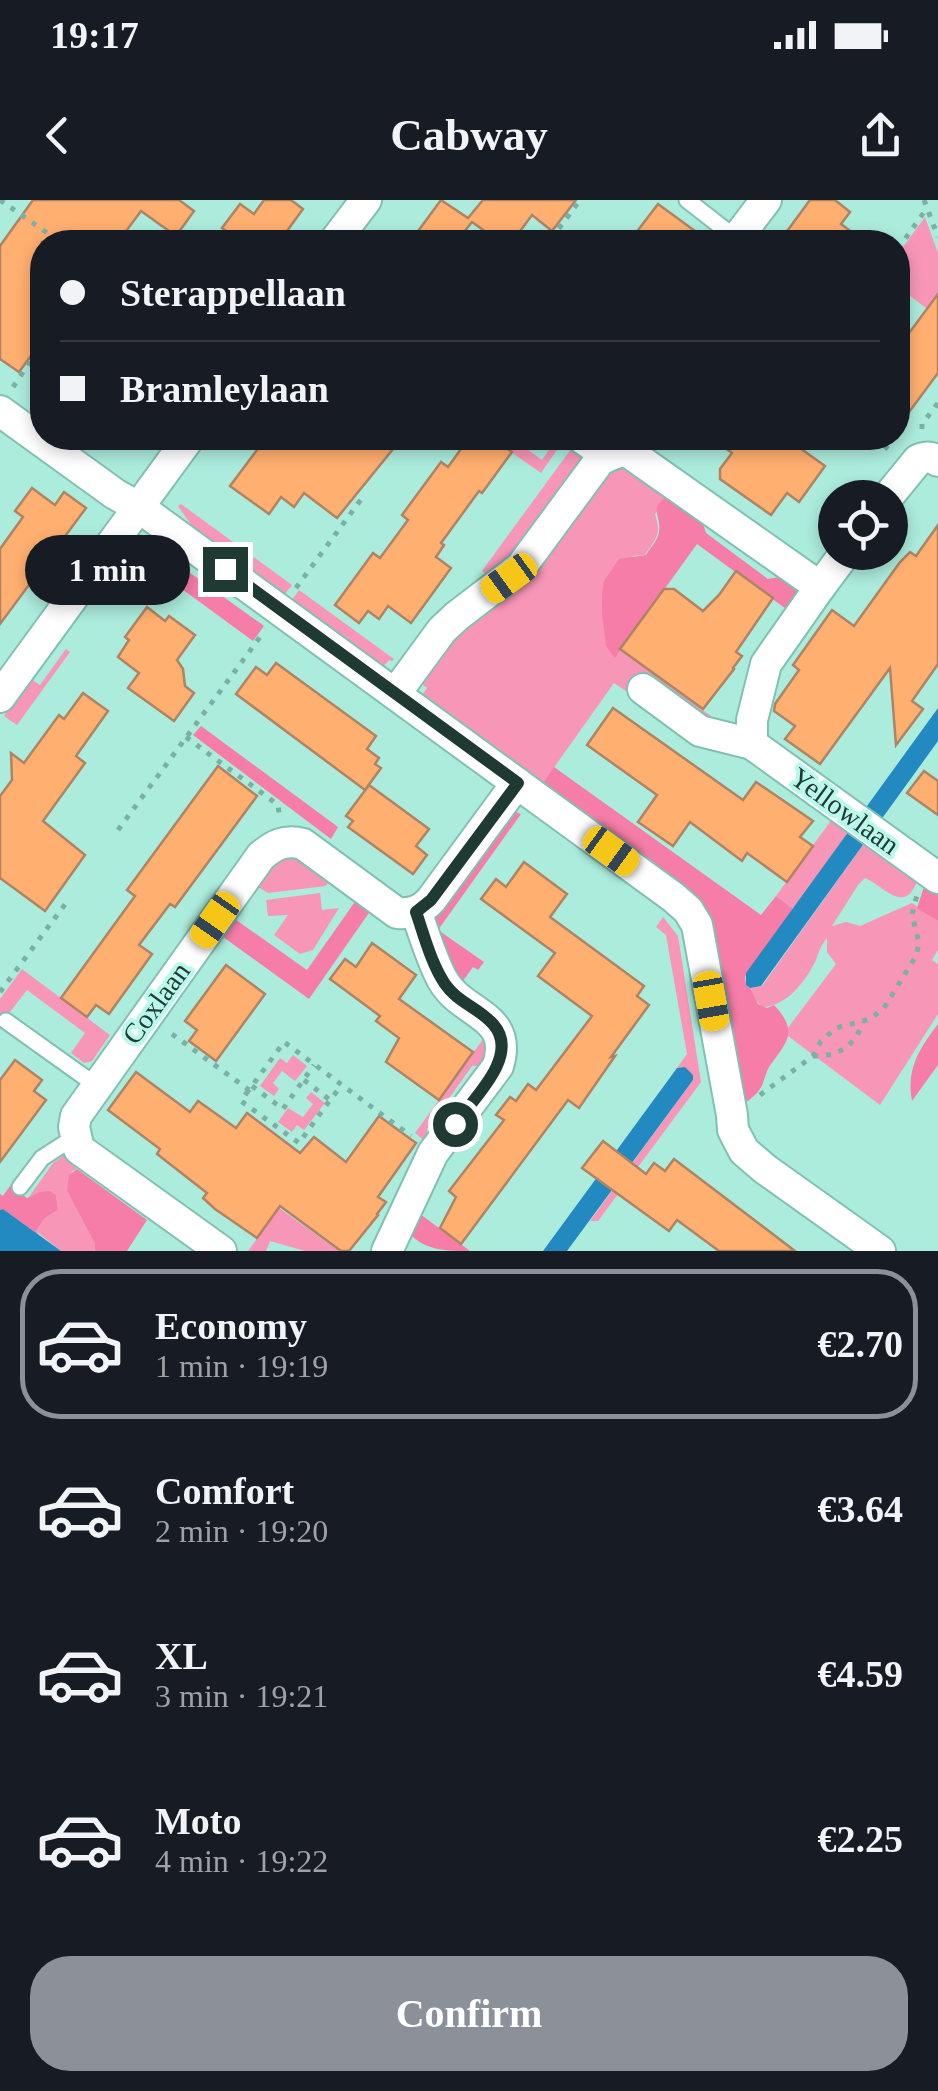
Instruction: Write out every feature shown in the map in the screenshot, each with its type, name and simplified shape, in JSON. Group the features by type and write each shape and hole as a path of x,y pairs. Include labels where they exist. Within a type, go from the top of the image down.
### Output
{"street":[{"path":"343,230 366,200"},
{"path":"744,230 766,200"},
{"path":"5,401 30,422"},
{"path":"63,450 115,494 280,609 688,910 697,926 733,1130 744,1150 880,1251"},
{"path":"0,698 181,450"},
{"path":"395,694 442,630 521,567 611,450 631,454 820,587"},
{"path":"900,480 918,460 938,461"},
{"path":"752,744 752,720 766,664 833,570"},
{"name":"Yellowlaan","path":"643,689 700,731 752,744 932,873"},
{"path":"282,842 303,844 397,913 416,912 431,900 518,783"},
{"name":"Coxlaan","path":"76,1136 76,1116 96,1086 261,856 282,842"},
{"path":"387,1251 434,1152 498,1066 502,1052 500,1036 492,1023 455,996 444,982 416,912"},
{"path":"76,1136 79,1150 222,1251"}],"lane":[{"path":"687,200 723,230"},
{"path":"6,1021 96,1086"},
{"path":"20,1187 42,1158 76,1136"}],"path":[{"path":"0,200 43,230"},
{"path":"558,230 580,200"},
{"path":"924,200 938,238"},
{"path":"910,232 928,208"},
{"path":"5,401 30,362"},
{"path":"118,830 365,494"},
{"path":"186,737 278,805 282,842"},
{"path":"732,1115 813,1056 821,1041 836,1028 864,1021 884,1008 914,963 919,943 912,914 932,873"},
{"path":"0,992 66,902"},
{"path":"146,1016 282,1109 315,1064"},
{"path":"813,1056 827,1056 848,1047 864,1021"},
{"path":"342,1084 299,1143 241,1101 284,1042 315,1064 434,1152"},
{"path":"304,1080 330,1100"}],"shaded area":[{"path":"925,217 938,253 938,317 910,296 910,238"},
{"path":"508,450 528,450 542,460 549,450 557,450 541,473"},
{"path":"570,450 577,451 582,459 515,558 491,578 482,571"},
{"path":"619,467 634,469 671,495 655,514 658,532 645,555 633,556 604,581 602,614 615,657 621,650 723,725 705,723 638,674 626,691 614,683 543,783 422,695 427,688 419,677 602,474"},
{"path":"671,495 701,518 706,533 768,579 784,576 795,585 799,597 786,609 697,544 615,658 606,646 602,614 604,581 619,559 646,555 658,535 657,507"},
{"path":"181,504 292,585 285,594 192,526 178,506"},
{"path":"152,552 168,557 264,626 253,641 145,562"},
{"path":"299,590 394,659 383,667 292,600"},
{"path":"66,649 70,652 17,725 4,716 31,679 40,685"},
{"path":"201,726 338,827 331,839 193,735"},
{"path":"554,767 761,915 776,896 793,909 745,977 758,1004 767,1008 774,1005 788,1030 785,1044 761,1087 748,1101 741,1099 712,920 705,906 543,783"},
{"path":"509,809 521,814 438,930 484,962 478,970 473,967 460,985 450,973 435,920 435,913"},
{"path":"835,815 852,827 793,909 776,896"},
{"path":"868,838 919,876 914,888 902,897 865,878 832,926 846,922 860,926 912,903 938,921 938,950 932,960 938,964 938,1014 880,1105 784,1033 836,964 827,952 827,938 807,976 787,998 762,1007 750,988 762,986"},
{"path":"288,852 332,877 326,886 268,893 255,885 274,858"},
{"path":"926,881 938,889 938,921 917,908"},
{"path":"320,893 322,910 339,908 313,950 300,954 274,935 288,915 268,916 266,900"},
{"path":"359,896 373,907 309,999 219,934 232,917 307,970"},
{"path":"663,917 678,936 701,1082 598,1221 590,1221 693,1080 685,1067 677,1068 687,1054 666,935 656,927"},
{"path":"22,969 110,1035 92,1061 84,1063 71,1053 85,1033 27,990 0,1020 0,999"},
{"path":"938,1024 938,1065 912,1101 911,1079 916,1060"},
{"path":"486,1035 489,1065 472,1066 427,1129 430,1145 415,1133"},
{"path":"293,1055 307,1066 295,1081 282,1071 273,1083 279,1089 274,1096 260,1086 280,1058 287,1063"},
{"path":"311,1092 325,1103 304,1130 297,1125 292,1132 278,1122 288,1108 303,1117 313,1104 306,1098"},
{"path":"63,1156 77,1169 72,1171 67,1191 95,1251 61,1251 36,1231 45,1218 58,1210 56,1195 40,1192 29,1197 53,1163"},
{"path":"77,1169 147,1220 127,1251 95,1251 67,1191 69,1175"},
{"path":"10,1186 27,1198 40,1192 56,1195 58,1210 45,1218 36,1231 39,1235 0,1210 0,1194 3,1196"},
{"path":"279,1208 339,1251 305,1251 270,1241 266,1251 248,1251"},
{"path":"416,1211 470,1251 437,1249 416,1240 410,1234"}],"water":[{"path":"938,708 938,741 761,986 750,988 746,985 746,973"},
{"path":"685,1067 693,1080 567,1251 543,1251 677,1068"},
{"path":"3,1209 61,1251 0,1251"}],"building":[{"path":"33,200 179,200 194,211 180,230 168,230 141,211 127,230 30,230 30,357 19,372 0,359 0,246"},
{"path":"264,200 291,200 303,209 288,230 222,228 240,204 254,214"},
{"path":"441,200 468,218 483,200 576,200 553,230 532,215 521,230 483,230 472,222 466,230 419,230"},
{"path":"810,200 835,200 850,212 841,224 849,230 788,230"},
{"path":"658,204 694,230 638,230"},
{"path":"938,294 938,373 910,411 910,332"},
{"path":"257,450 392,450 337,518 304,493 294,507 281,497 269,514 230,486"},
{"path":"460,450 512,452 441,543 444,545 436,557 451,568 411,623 388,606 379,619 368,611 359,623 335,605 373,553 380,558 408,520 402,515 441,462 448,467"},
{"path":"728,450 803,450 825,466 799,502 787,493 771,515 720,479 720,469 732,453"},
{"path":"32,488 55,505 64,492 86,508 0,624 0,549 23,517 15,511"},
{"path":"938,525 938,664 912,701 923,709 896,745 890,668 820,764 785,739 795,726 774,711 799,670 793,665 832,610 854,626 894,570 908,570 908,554 916,556"},
{"path":"736,571 773,598 736,652 742,656 734,669 703,709 620,649 664,589 674,589 703,611"},
{"path":"147,607 165,621 169,616 195,635 177,660 183,669 185,686 194,693 174,721 128,688 139,673 118,657 129,640 125,637"},
{"path":"276,663 376,736 367,749 379,758 375,764 381,768 365,790 236,694 256,667 267,675"},
{"path":"83,693 108,711 76,756 85,763 43,821 85,855 45,911 0,878 0,796 12,780 11,753 24,763 59,715 64,719"},
{"path":"613,708 743,800 756,782 813,821 800,837 813,846 787,882 747,853 742,861 690,822 673,846 638,822 657,795 587,745"},
{"path":"218,766 257,796 175,907 170,904 139,945 152,954 109,1014 96,1005 87,1017 61,998 135,896 127,890"},
{"path":"924,771 938,781 938,815 907,793"},
{"path":"369,785 429,829 416,846 427,855 413,874 348,827 353,821 346,816"},
{"path":"524,862 567,894 550,917 644,986 637,996 649,1005 579,1108 568,1100 461,1244 440,1228 456,1197 449,1191 504,1120 496,1115 510,1097 516,1101 528,1084 536,1090 592,1016 538,976 555,953 481,899 496,879 506,887"},
{"path":"372,943 416,975 399,999 473,1052 439,1100 386,1062 399,1038 376,1021 380,1016 330,979 345,959 356,967"},
{"path":"226,965 265,994 216,1061 189,1041 197,1030 185,1021"},
{"path":"15,1060 42,1080 34,1091 46,1100 0,1162 0,1080"},
{"path":"136,1072 190,1112 198,1101 236,1128 247,1113 300,1153 314,1137 346,1162 379,1116 416,1143 378,1197 386,1202 378,1215 349,1251 341,1251 280,1206 257,1238 215,1209 203,1198 207,1193 157,1154 160,1149 108,1110"},
{"path":"603,1141 646,1174 654,1163 665,1171 674,1159 795,1251 719,1251 677,1220 669,1231 582,1168"}],"route":[{"path":"225,569 518,783 431,900 416,912 444,982 455,996 492,1023 500,1036 502,1052 498,1066 455,1124"}]}
